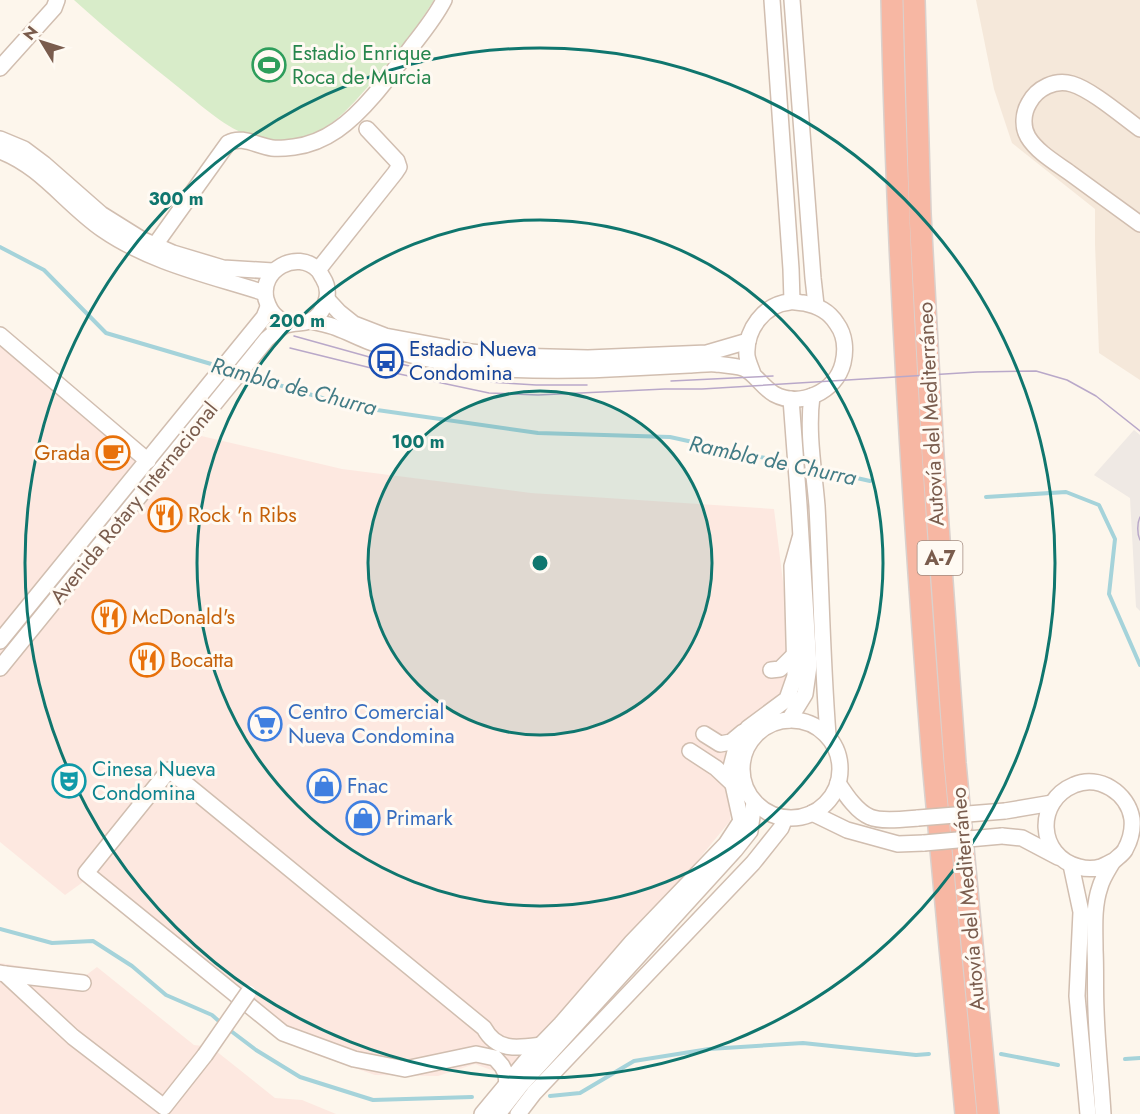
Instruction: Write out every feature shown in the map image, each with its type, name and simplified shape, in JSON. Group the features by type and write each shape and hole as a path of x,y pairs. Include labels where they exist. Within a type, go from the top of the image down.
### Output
{"highway":[{"name":"Autovía del Mediterráneo","path":"892,0 898,216 913,482 933,762 966,1114"},
{"name":"Autovía del Mediterráneo","path":"914,0 920,214 933,455 956,763 988,1114"}],"street":[{"path":"0,68 54,8 57,0"},
{"path":"155,245 228,143 242,140 272,148 295,147 310,144 339,129 368,101 430,23 444,0"},
{"path":"772,0 792,301"},
{"path":"792,0 816,305"},
{"path":"1140,129 1089,92 1072,84 1060,82 1041,89 1034,96 1026,109 1023,124 1032,143 1048,157 1140,224"},
{"path":"318,270 399,167 397,161 367,129"},
{"path":"0,139 24,149 100,214 141,239 173,253 223,268 273,271"},
{"path":"0,151 22,161 83,215 117,239 172,265 266,300 278,318 291,324 302,324 319,314 327,299 326,283 318,270 304,262 289,262 273,271 267,280 266,300"},
{"path":"327,299 354,324 386,336 471,352 511,356 588,358 707,353 748,341"},
{"name":"Avenida Rotary Internacional","path":"2,639 264,317 266,300"},
{"path":"792,301 816,305 838,324 845,352 842,366 835,379 813,396 790,399 775,395 762,386 753,374 747,358 748,341 753,326 763,314 777,305 792,301"},
{"path":"310,321 337,328 385,347 437,360 482,367 548,370 716,364 744,368 753,374"},
{"name":"Avenida Rotary Internacional","path":"0,667 267,339 284,326 291,324"},
{"path":"0,335 148,460"},
{"path":"813,396 810,415 817,508 823,676 828,735 840,766 838,783 828,801 812,813 799,818 785,818 768,813 754,802 746,789 742,773 743,758 749,743 760,731 773,723 789,720 803,721 816,726 828,735"},
{"path":"789,720 805,694 809,666 790,399"},
{"path":"179,422 182,444"},
{"path":"704,734 720,744 730,742 788,699 795,676 792,566 800,538"},
{"path":"0,667 9,646 2,639"},
{"path":"771,670 780,669 794,655"},
{"path":"482,1114 632,942 726,844 741,821 730,771 737,744 748,728"},
{"path":"690,751 716,768 733,784"},
{"path":"507,1084 506,1074 495,1058 476,1054 405,1069 354,1059 283,1033 86,873 169,770 484,1028 489,1038 512,1048 541,1046"},
{"path":"812,813 847,830 898,844 1002,836 1022,838 1066,861 1093,868 1113,861 1125,850 1131,836 1132,821 1128,806 1119,794 1106,785 1091,782 1076,784 1062,792 1052,803 1047,814 1048,838 1053,849 1066,861 1081,912 1077,996 1088,1114"},
{"path":"838,783 852,803 871,818 891,820 1005,812 1052,803"},
{"path":"498,1114 520,1086 726,861 750,831 754,802"},
{"path":"518,1114 534,1093 753,863 781,828 785,818"},
{"path":"1104,1114 1096,1009 1095,910 1100,887 1113,861"},
{"path":"3,974 84,983"},
{"path":"3,974 73,1037 169,1110 248,993"},
{"path":"561,1024 620,976"}],"shaded area":[{"path":"976,0 1140,0 1140,380 1099,353 1095,209 1012,143 994,89"},
{"path":"0,327 146,450 163,427 342,469 531,493 774,509 797,695 749,743 733,784 730,821 676,887 515,1066 494,1071 475,1064 438,1076 375,1075 314,1054 276,1037 83,882 65,895 0,842"},
{"path":"1134,430 1140,435 1140,611 1136,607 1130,498 1094,475"},
{"path":"0,963 85,976 97,967 194,1045 211,1047 275,1098 302,1100 336,1114 0,1114"}],"green space":[{"name":"Estadio Enrique Roca de Murcia","path":"74,0 434,0 393,58 339,117 313,134 304,137 269,140 242,133 224,123"}],"waterway":[{"name":"Rambla de Churra","path":"0,247 44,270 106,333 218,366"},
{"name":"Rambla de Churra","path":"245,375 349,406 538,433 670,437 792,464"},
{"name":"Rambla de Churra","path":"817,469 870,481"},
{"name":"Rambla de Churra","path":"986,497 1066,492 1099,505 1115,539 1109,594 1140,665"},
{"path":"0,929 52,943 93,941 132,966 166,995 212,1015 221,1023"},
{"path":"227,1028 256,1050 300,1077 373,1100 472,1097"},
{"path":"550,1096 580,1093 634,1061 709,1049 803,1043 916,1055 929,1054"},
{"path":"1001,1054 1058,1065"},
{"path":"1125,1059 1140,1058"}],"tram line":[{"path":"294,336 373,358 489,382 587,385"},
{"path":"290,348 489,393 538,395 702,389 977,372 1036,371 1067,380 1096,396 1140,431"},
{"path":"671,381 773,376"},
{"path":"1140,517 1138,522 1140,540"}],"place":[{"name":"Estadio Enrique Roca de Murcia","path":"269,65"},
{"name":"Estadio Nueva Condomina","path":"386,361"},
{"name":"Grada","path":"113,453"},
{"name":"Rock 'n Ribs","path":"165,515"},
{"name":"McDonald's","path":"109,617"},
{"name":"Bocatta","path":"147,660"},
{"name":"Centro Comercial Nueva Condomina","path":"265,724"},
{"name":"Cinesa Nueva Condomina","path":"69,781"},
{"name":"Fnac","path":"324,786"},
{"name":"Primark","path":"363,818"}]}
